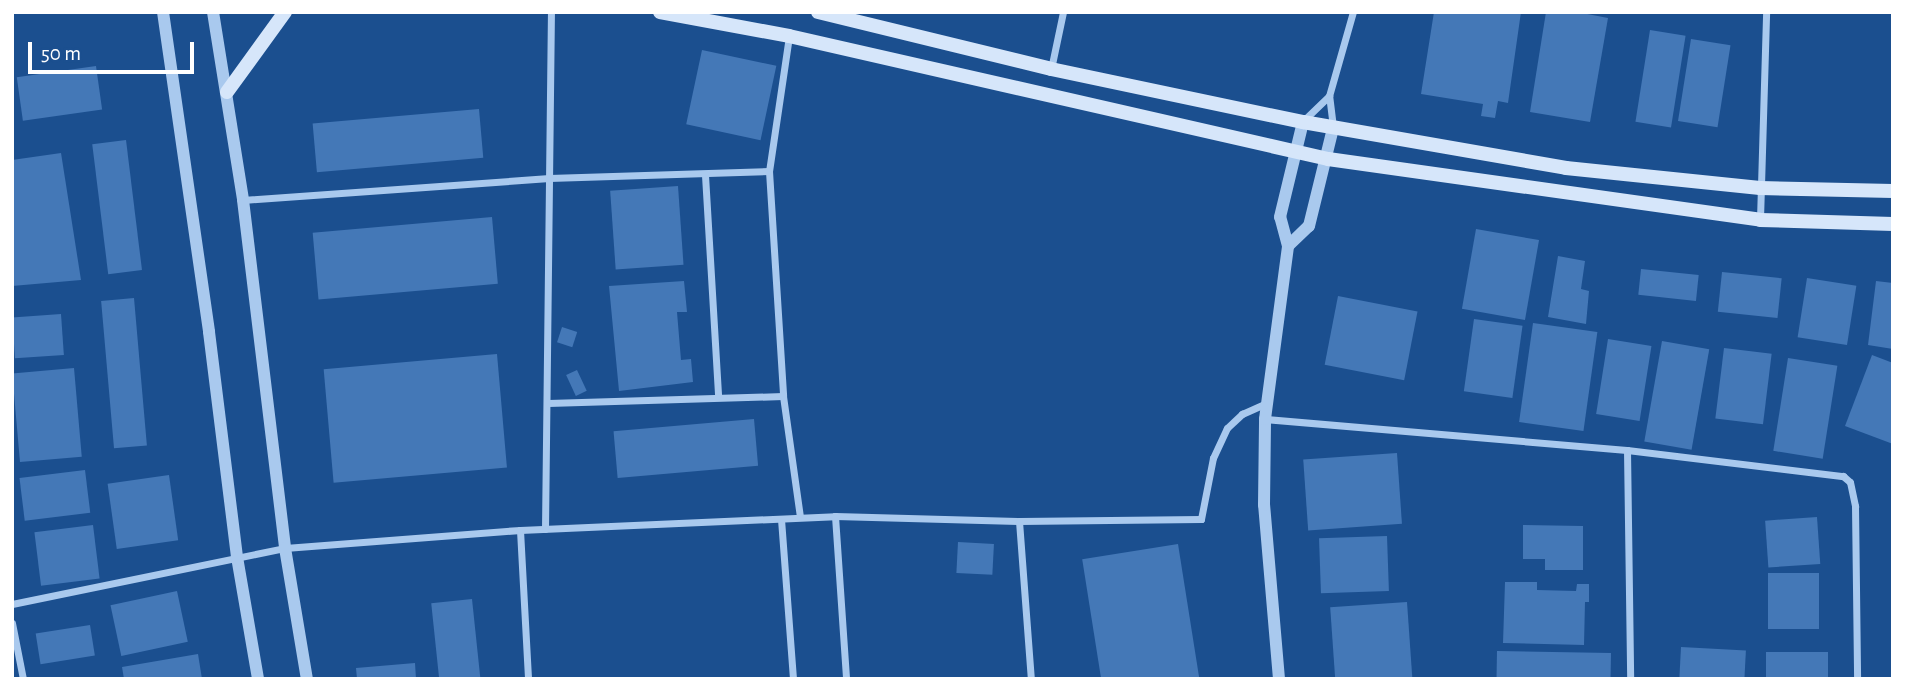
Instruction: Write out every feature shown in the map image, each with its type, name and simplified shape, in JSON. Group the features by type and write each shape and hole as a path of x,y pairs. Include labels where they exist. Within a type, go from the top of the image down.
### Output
{"main road":[{"path":"227,92 285,12"},
{"path":"660,12 789,36 1328,159 1760,220 1893,224"},
{"path":"818,12 1051,69 1303,122 1566,168 1760,188 1893,191"}],"street":[{"path":"163,12 209,332 237,558 258,679"},
{"path":"213,12 243,200 285,548 307,679"},
{"path":"545,529 548,403 545,330 551,12"},
{"path":"1051,69 1063,12"},
{"path":"1288,246 1309,226 1328,159 1333,128 1329,96 1353,12"},
{"path":"1760,220 1766,12"},
{"path":"789,36 769,171 783,396 800,517"},
{"path":"1279,679 1264,505 1265,419 1288,246 1280,217 1303,122 1329,96"},
{"path":"243,200 549,178 769,171"},
{"path":"705,175 718,396"},
{"path":"548,403 783,396"},
{"path":"12,604 285,548 520,530 835,516 1019,522 1201,519 1213,458 1227,428 1242,414 1267,404"},
{"path":"1265,419 1627,450 1827,473 1850,482 1855,506 1857,679"},
{"path":"1627,450 1630,679"},
{"path":"835,516 846,679"},
{"path":"781,519 793,679"},
{"path":"1019,522 1031,679"},
{"path":"520,530 528,679"},
{"path":"12,623 23,679"}],"building":[{"path":"1434,12 1521,12 1508,103 1498,101 1495,118 1481,116 1483,104 1421,94"},
{"path":"1546,12 1577,12 1608,18 1590,122 1530,112"},
{"path":"1650,30 1686,36 1671,127 1635,122"},
{"path":"1691,39 1731,45 1718,127 1678,121"},
{"path":"702,50 776,66 761,140 686,124"},
{"path":"96,66 102,110 23,121 17,77"},
{"path":"479,109 483,158 317,172 313,124"},
{"path":"126,140 142,270 108,274 92,144"},
{"path":"61,153 81,280 12,286 12,160"},
{"path":"678,186 684,265 616,270 610,191"},
{"path":"492,217 498,284 319,299 313,233"},
{"path":"1476,229 1539,240 1525,320 1462,309"},
{"path":"1558,256 1585,261 1581,289 1589,291 1586,324 1548,317"},
{"path":"1641,269 1699,275 1696,301 1638,295"},
{"path":"1722,272 1782,278 1777,318 1718,312"},
{"path":"1807,278 1856,286 1847,345 1798,337"},
{"path":"684,281 687,312 677,312 681,360 691,359 693,382 619,391 609,286"},
{"path":"1876,281 1893,283 1893,349 1868,345"},
{"path":"1338,296 1418,311 1404,380 1325,365"},
{"path":"134,298 147,445 114,448 101,301"},
{"path":"61,314 64,355 15,358 12,317"},
{"path":"1474,319 1523,326 1512,398 1464,391"},
{"path":"1533,323 1597,332 1583,431 1519,422"},
{"path":"562,327 577,332 572,347 557,342"},
{"path":"1608,339 1651,346 1640,421 1596,414"},
{"path":"1662,341 1709,349 1692,450 1644,441"},
{"path":"1724,348 1772,354 1763,424 1715,418"},
{"path":"497,354 507,468 334,483 324,369"},
{"path":"1872,355 1893,363 1893,444 1845,426"},
{"path":"1788,358 1837,366 1823,459 1773,451"},
{"path":"74,368 82,457 20,462 12,373"},
{"path":"577,370 587,391 576,396 566,375"},
{"path":"754,419 758,466 618,478 614,431"},
{"path":"1397,453 1402,524 1308,530 1303,460"},
{"path":"85,470 90,513 25,521 19,478"},
{"path":"169,475 178,540 117,549 108,484"},
{"path":"1817,517 1820,564 1768,568 1765,521"},
{"path":"93,525 100,579 41,586 34,532"},
{"path":"1523,525 1583,526 1583,570 1545,570 1545,559 1523,559"},
{"path":"1387,536 1389,591 1321,593 1319,538"},
{"path":"958,542 994,544 992,575 956,573"},
{"path":"1178,544 1199,679 1101,679 1082,559"},
{"path":"1768,573 1819,573 1819,629 1768,629"},
{"path":"1505,582 1537,582 1537,590 1576,591 1577,584 1589,584 1589,602 1585,602 1584,645 1503,643"},
{"path":"177,591 188,642 121,656 110,605"},
{"path":"472,599 480,679 439,679 431,603"},
{"path":"1407,602 1412,678 1335,679 1330,607"},
{"path":"90,625 95,656 41,664 36,634"},
{"path":"1681,647 1746,650 1744,679 1679,679"},
{"path":"1497,651 1611,653 1611,679 1497,679"},
{"path":"1766,652 1828,652 1828,679 1766,679"},
{"path":"198,654 202,679 124,679 122,667"},
{"path":"415,663 416,679 357,679 356,668"}]}
